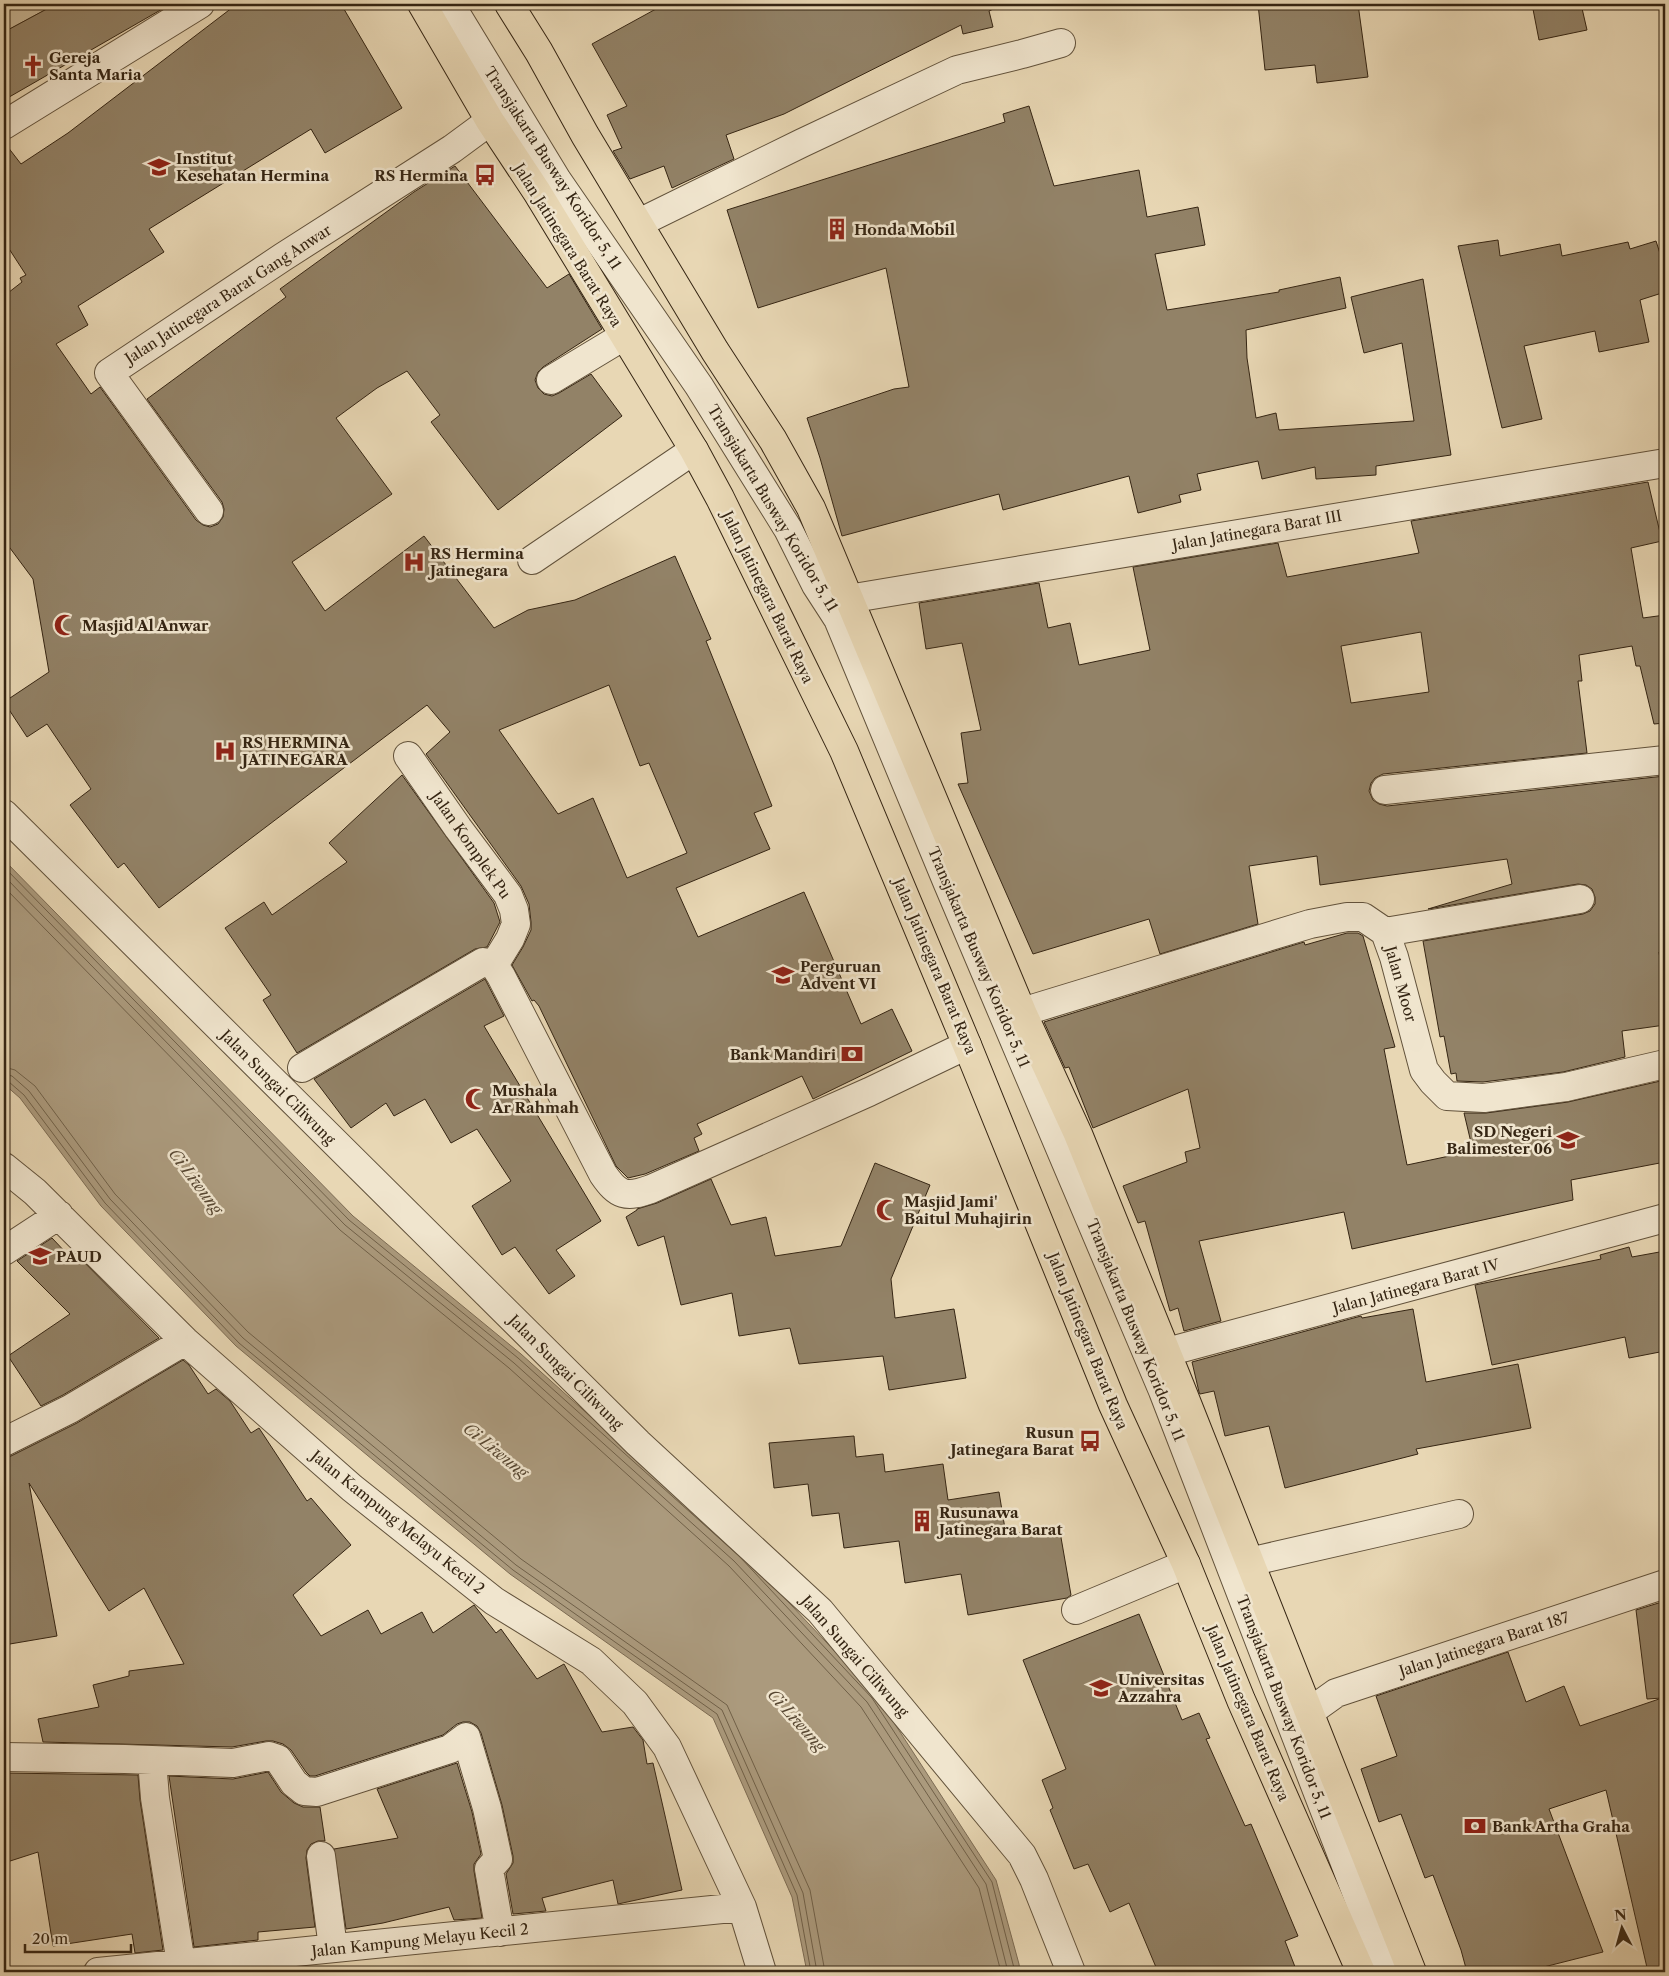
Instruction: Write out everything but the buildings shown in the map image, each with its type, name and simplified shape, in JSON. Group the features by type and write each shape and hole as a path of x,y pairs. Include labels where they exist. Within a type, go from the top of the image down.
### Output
{"main road":[{"name":"Jalan Jatinegara Barat Raya","path":"422,4 490,121 537,192 694,450 720,498 844,751 967,1045 1113,1405 1186,1564 1241,1700 1361,1972"},
{"path":"509,4 716,352 773,440 811,508 1022,1012 1078,1134 1167,1352 1308,1713 1412,1972"}],"street":[{"path":"4,125 200,4"},
{"name":"Transjakarta Busway Koridor 5, 11","path":"450,4 557,180 700,386 788,529 816,585 838,619 1163,1392 1387,1972"},
{"path":"638,223 957,70 1061,43"},
{"name":"Jalan Jatinegara Barat Gang Anwar","path":"209,511 109,373 283,256 452,149 490,121"},
{"path":"551,380 624,336"},
{"path":"532,560 694,450"},
{"name":"Jalan Jatinegara Barat III","path":"848,599 1665,463"},
{"name":"Jalan Komplek Pu","path":"408,756 508,895 514,910 516,924 510,939 494,965"},
{"path":"1385,790 1665,760"},
{"name":"Jalan Sungai Ciliwung","path":"4,814 638,1443 820,1611 1022,1855 1034,1879 1071,1972"},
{"path":"1385,932 1580,899"},
{"name":"Jalan Moor","path":"1022,1012 1310,924 1347,916 1363,917 1385,932 1394,957 1424,1070 1447,1096 1484,1098 1566,1087 1665,1064"},
{"path":"302,1068 483,962 494,965 603,1174 613,1189 622,1194 634,1195 868,1092 967,1045"},
{"name":"Jalan Kampung Melayu Kecil 2","path":"4,1167 35,1192 59,1215 184,1341 360,1494 494,1601 590,1661 635,1703 667,1747 742,1907 762,1972"},
{"path":"4,1250 59,1215"},
{"name":"Jalan Jatinegara Barat IV","path":"1167,1352 1665,1218"},
{"path":"4,1442 70,1409 184,1341"},
{"path":"1249,1562 1459,1514"},
{"path":"1076,1610 1186,1564"},
{"name":"Jalan Jatinegara Barat 187","path":"1308,1713 1336,1692 1665,1584"},
{"path":"4,1757 233,1763 268,1756 278,1759 294,1783 304,1792 317,1792 450,1749 466,1737 487,1808 498,1859 489,1869 500,1932"},
{"path":"152,1760 155,1798 184,1966"},
{"path":"320,1856 333,1948"},
{"name":"Jalan Kampung Melayu Kecil 2","path":"98,1972 184,1966 333,1948 742,1907"}],"shaded area":[{"path":"4,4 56,4 4,32"}],"water":[{"name":"Ci Liwung","path":"4,860 353,1216 521,1354 742,1553 876,1695 996,1880 1020,1972 807,1972 792,1897 713,1718 510,1574 236,1346 101,1206 20,1098 4,1084"}],"place":[{"name":"Gereja Santa Maria","path":"33,66"},
{"name":"Institut Kesehatan Hermina","path":"159,167"},
{"name":"RS Hermina","path":"485,175"},
{"name":"Honda Mobil","path":"837,229"},
{"name":"RS Hermina Jatinegara","path":"414,562"},
{"name":"Masjid Al Anwar","path":"65,625"},
{"name":"RS HERMINA JATINEGARA","path":"225,751"},
{"name":"Perguruan Advent VI","path":"783,975"},
{"name":"Bank Mandiri","path":"852,1054"},
{"name":"Mushala Ar Rahmah","path":"476,1099"},
{"name":"SD Negeri Balimester 06","path":"1568,1140"},
{"name":"Masjid Jami' Baitul Muhajirin","path":"887,1210"},
{"name":"PAUD","path":"40,1256"},
{"name":"Rusun Jatinegara Barat","path":"1090,1441"},
{"name":"Rusunawa Jatinegara Barat","path":"922,1521"},
{"name":"Universitas Azzahra","path":"1101,1688"},
{"name":"Bank Artha Graha","path":"1475,1826"}]}
